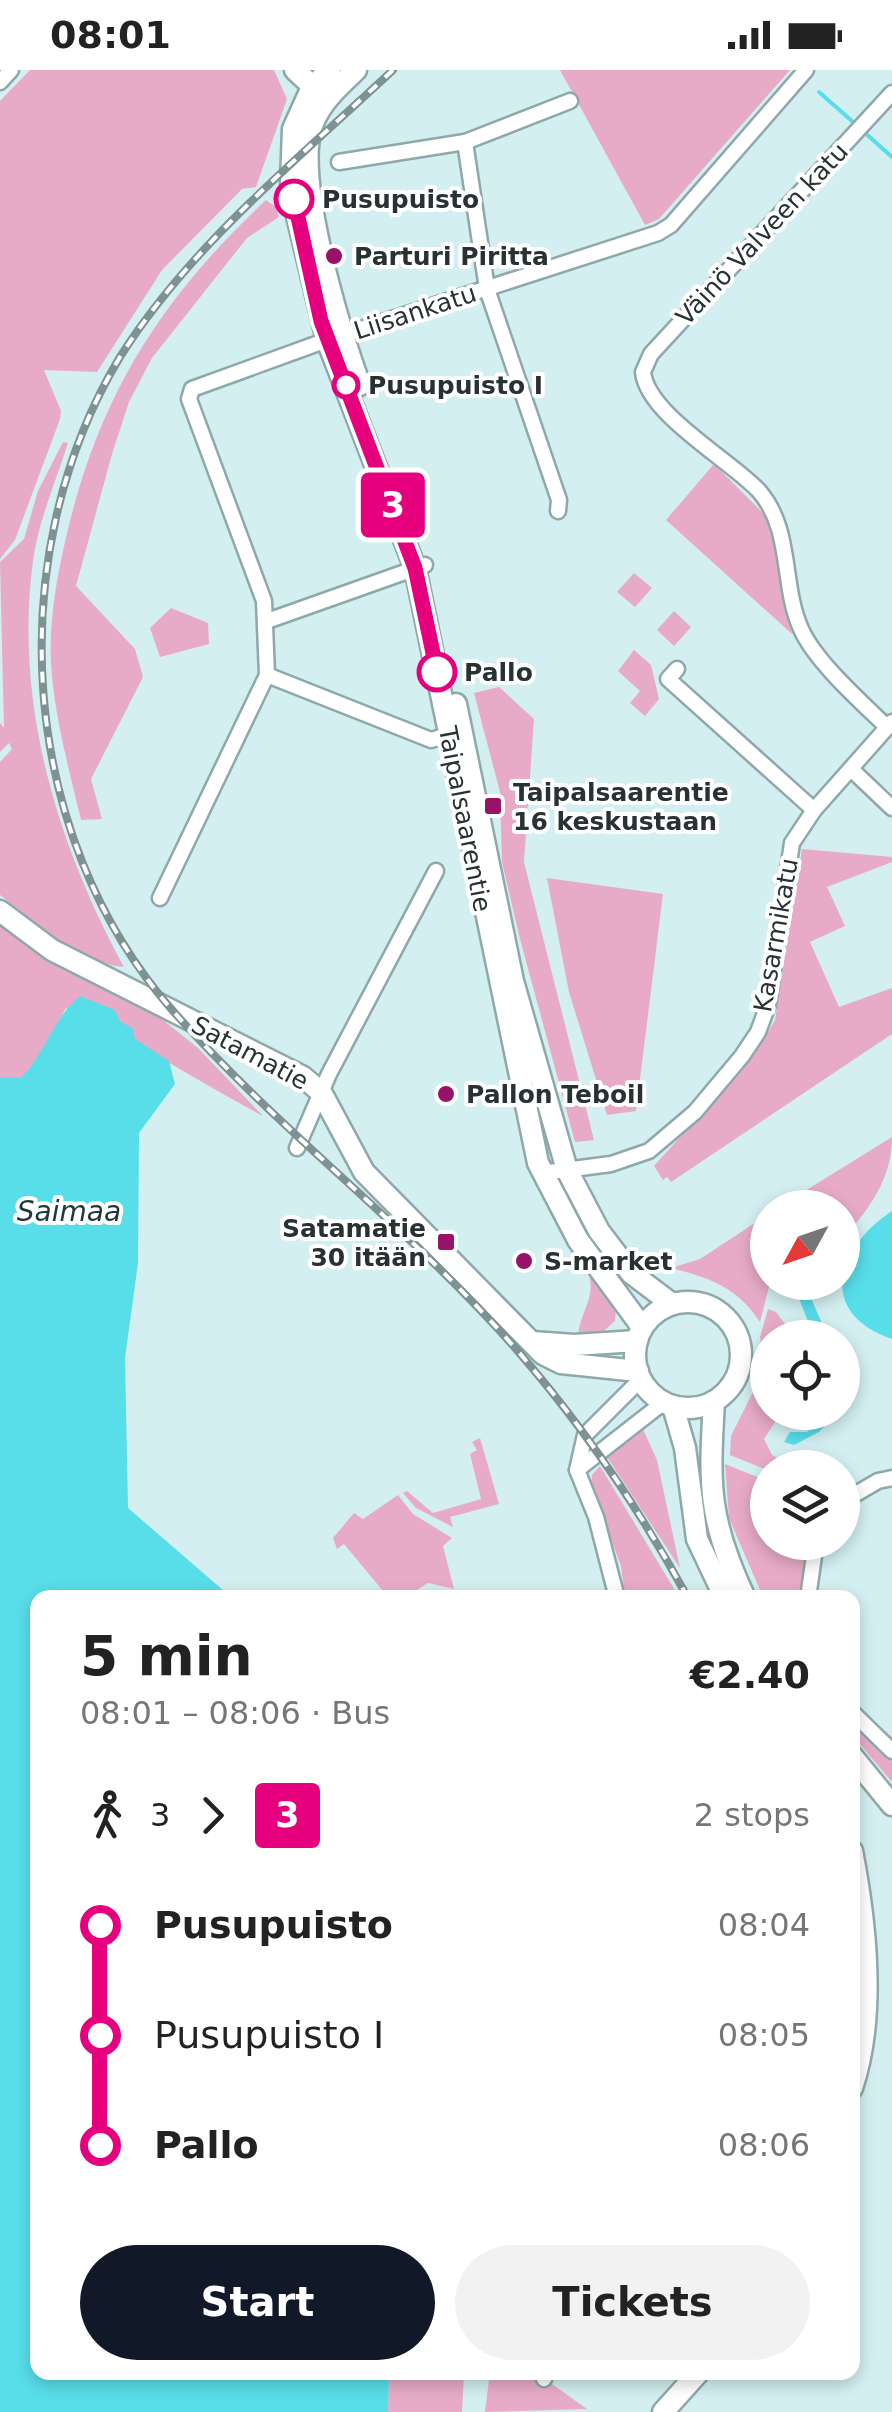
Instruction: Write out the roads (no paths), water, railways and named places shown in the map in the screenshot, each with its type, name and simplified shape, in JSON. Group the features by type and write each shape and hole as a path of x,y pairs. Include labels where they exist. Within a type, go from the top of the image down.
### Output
{"main road":[{"path":"295,70 320,93"},
{"name":"Taipalsaarentie","path":"330,70 320,93 293,129 290,182 334,338 420,567 542,1173 578,1240 640,1334"},
{"name":"Taipalsaarentie","path":"320,93 356,70"},
{"name":"Taipalsaarentie","path":"454,733 513,981 566,1170 599,1231 631,1273 672,1304"},
{"name":"Satamatie","path":"0,911 52,950 284,1065 321,1092 364,1172 530,1342 560,1362 639,1375"},
{"path":"530,1342 574,1345 640,1334 672,1304 707,1305 734,1326 740,1342 737,1376 714,1402 701,1407 669,1404"},
{"path":"640,1334 639,1375 669,1404 685,1448 696,1539 721,1590"},
{"path":"714,1402 709,1476 721,1546 741,1590"},
{"path":"860,1766 892,1804"},
{"path":"860,1777 892,1804"},
{"path":"860,1928 864,1966 860,2040"},
{"path":"663,2412 692,2380"}],"street":[{"path":"0,82 11,70"},
{"name":"Liisankatu","path":"267,621 264,601 189,400 192,389 334,338 658,234 672,225 806,70"},
{"name":"Väinö Valveen katu","path":"890,724 807,640 792,599 774,512 758,490 654,399 644,382 651,354 892,93"},
{"path":"338,162 466,142 570,101"},
{"path":"466,142 487,289 559,500 558,511"},
{"path":"160,898 267,675 267,621 420,567"},
{"path":"677,669 668,679 814,810"},
{"path":"267,675 430,740 454,733"},
{"name":"Kasarmikatu","path":"542,1173 623,1162 650,1150 684,1122 742,1056 758,1032 768,1005 792,842 814,810 890,724"},
{"path":"851,768 892,808"},
{"path":"297,1148 321,1092 436,872"},
{"path":"615,1590 596,1517 576,1470 585,1435 639,1375"},
{"path":"576,1470 669,1404"},
{"path":"860,1492 892,1478"},
{"path":"809,1590 813,1560"},
{"path":"860,1720 892,1752"}],"water":[{"name":"Saimaa","path":"80,996 115,1010 120,1021 133,1029 135,1039 169,1061 175,1084 139,1133 138,1263 125,1358 128,1508 223,1590 30,1590 30,2380 389,2380 388,2412 0,2412 0,1077 21,1078"},
{"path":"892,1211 892,1339 868,1328 852,1313 846,1300 860,1300 860,1241"},
{"path":"800,1300 812,1300 821,1320 807,1320"},
{"path":"821,1430 794,1445 784,1442 790,1432"}],"waterway":[{"path":"819,92 852,121"},
{"path":"864,132 892,157"}],"railway":[{"path":"393,70 247,205 179,278 120,357 81,435 56,518 43,605 43,693 56,779 82,863 121,941 173,1011 256,1097 433,1262 516,1349 609,1469 683,1590"}],"place":[{"name":"Pusupuisto","path":"294,199"},
{"name":"Parturi Piritta","path":"334,256"},
{"name":"Pusupuisto I","path":"346,385"},
{"name":"Pallo","path":"437,672"},
{"name":"Taipalsaarentie 16 keskustaan","path":"493,806"},
{"name":"Pallon Teboil","path":"446,1094"},
{"name":"Satamatie 30 itään","path":"446,1242"},
{"name":"S-market","path":"524,1261"}]}
